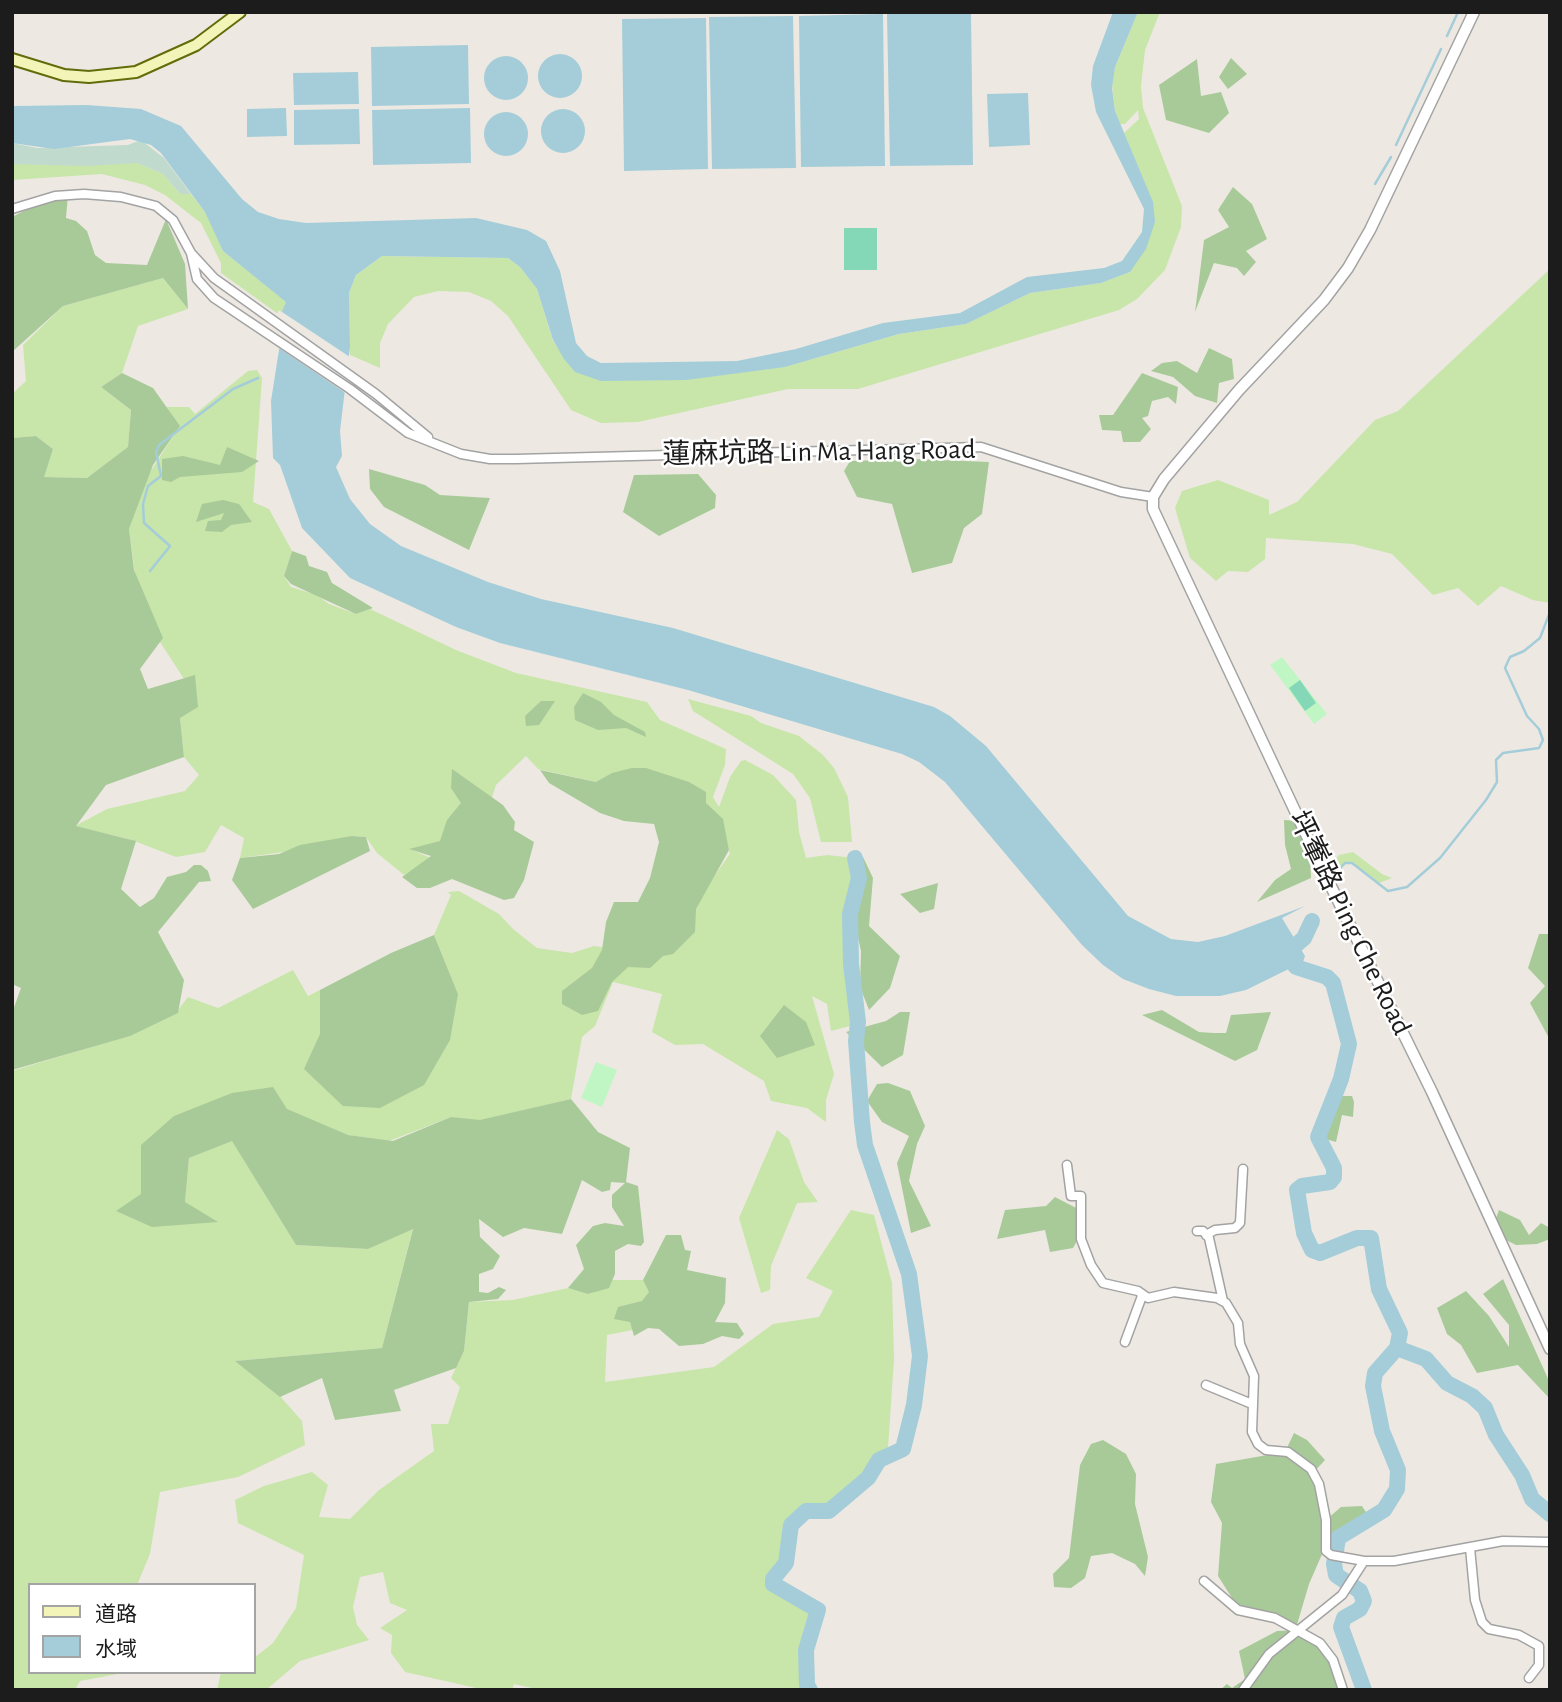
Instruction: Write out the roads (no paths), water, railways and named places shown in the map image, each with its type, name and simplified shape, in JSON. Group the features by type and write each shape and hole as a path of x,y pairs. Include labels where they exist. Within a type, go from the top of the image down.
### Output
{"main road":[{"path":"12,59 43,70 89,78 136,72 196,45 240,12"}],"street":[{"path":"1153,497 1164,479 1224,407 1324,300 1348,268 1370,230 1474,12"},
{"name":"蓮麻坑路 Lin Ma Hang Road","path":"12,209 70,194 109,195 156,206 167,214 191,253 214,278 353,385 438,446 490,459 981,447 1121,492 1153,497"},
{"name":"蓮麻坑路 Lin Ma Hang Road","path":"191,253 197,279 206,292 260,329 353,385"},
{"name":"坪輋路 Ping Che Road","path":"1153,497 1157,518 1550,1349"},
{"path":"1067,1165 1071,1196 1081,1196 1081,1239 1091,1265 1103,1283 1138,1291 1142,1296 1152,1298 1174,1292 1223,1301"},
{"path":"1197,1231 1206,1234 1235,1228 1240,1223 1243,1169"},
{"path":"1206,1234 1216,1260 1223,1301 1234,1314 1240,1344 1255,1376 1252,1432 1258,1444 1266,1450 1288,1452 1313,1473 1319,1484 1326,1520 1325,1545 1329,1555 1364,1561 1394,1561 1503,1541 1550,1542"},
{"path":"1125,1342 1142,1296"},
{"path":"1206,1385 1252,1404"},
{"path":"1470,1548 1475,1600 1482,1622 1489,1629 1519,1635 1539,1646 1539,1665 1529,1678"},
{"path":"1243,1690 1269,1654 1336,1600 1354,1579 1364,1561"},
{"path":"1204,1581 1238,1610 1275,1618 1301,1630 1320,1643 1334,1660 1343,1690"}],"water":[{"path":"1113,12 1138,12 1115,67 1112,88 1115,111 1153,202 1155,222 1146,249 1130,272 1101,283 1030,293 966,324 899,334 785,367 686,380 601,381 575,372 564,359 553,340 537,289 520,267 508,258 382,256 356,275 349,293 350,347 340,431 342,456 336,467 350,499 370,524 401,546 488,582 541,599 673,628 934,707 950,716 986,746 1128,916 1171,939 1198,942 1225,936 1305,906 1282,918 1305,956 1303,962 1246,990 1220,996 1176,996 1149,989 1123,979 1103,965 1082,945 945,782 919,762 902,754 688,690 500,643 456,627 350,578 302,528 280,465 273,458 271,401 282,331 277,324 286,302 223,251 205,212 161,153 151,145 130,139 54,149 12,143 12,106 87,105 141,109 181,126 242,199 258,212 279,219 306,223 476,218 527,230 546,241 560,271 576,343 587,356 601,363 737,361 796,349 883,323 960,313 1027,277 1104,268 1122,261 1142,232 1144,209 1096,112 1091,85 1093,66"},
{"path":"971,13 973,165 890,166 887,14"},
{"path":"883,14 885,166 801,167 799,16"},
{"path":"793,16 796,168 712,169 709,17"},
{"path":"706,18 708,169 624,171 622,19"},
{"path":"468,45 469,104 372,106 371,47"},
{"path":"560,54 569,55 576,60 581,67 581,85 576,92 569,97 560,98 551,97 544,92 539,85 538,76 539,67 544,60 551,55"},
{"path":"506,56 515,57 522,62 527,69 527,87 522,94 515,99 506,100 497,99 490,94 485,87 484,78 485,69 490,62 497,57"},
{"path":"358,72 359,104 294,105 293,73"},
{"path":"1028,93 1030,145 989,147 987,94"},
{"path":"286,108 287,136 247,137 247,109"},
{"path":"470,108 471,163 373,165 372,110"},
{"path":"359,109 360,144 294,145 294,110"},
{"path":"563,109 572,110 579,115 584,122 584,140 579,147 572,152 563,153 554,152 547,147 542,140 541,131 542,122 547,115 554,110"},
{"path":"506,112 515,113 522,118 527,125 527,143 522,150 515,155 506,156 497,155 490,150 485,143 484,134 485,125 490,118 497,113"}],"waterway":[{"path":"1447,36 1458,12"},
{"path":"1396,145 1441,49"},
{"path":"1375,184 1391,157"},
{"path":"150,571 170,546 144,523 143,504 148,486 161,476 156,452 159,445 233,389 258,378"},
{"path":"1333,876 1345,863 1352,863 1388,891 1407,887 1440,858 1486,800 1497,782 1496,760 1503,753 1539,748 1543,740 1539,729 1527,716 1505,668 1510,657 1524,651 1540,638 1550,612"},
{"path":"810,1690 807,1685 806,1650 818,1610 773,1584 773,1579 786,1563 791,1525 806,1511 829,1511 868,1478 879,1460 903,1449 914,1405 920,1356 909,1274 865,1145 856,1041 858,1022 851,964 850,914 859,878 855,858"},
{"path":"1281,958 1304,938 1312,921"},
{"path":"1286,955 1296,967 1327,977 1333,983 1349,1044 1341,1079 1318,1137 1334,1168 1334,1177 1330,1182 1302,1186 1297,1190 1304,1233 1312,1250 1320,1253 1357,1238 1371,1238 1379,1289 1400,1333 1397,1348 1375,1373 1373,1386 1382,1431 1398,1470 1397,1489 1384,1510 1338,1538 1334,1564 1336,1575 1360,1591 1364,1601 1360,1609 1344,1618 1341,1627 1364,1690"},
{"path":"1397,1348 1426,1359 1447,1383 1472,1396 1485,1408 1496,1435 1522,1475 1532,1499 1550,1514"}]}
